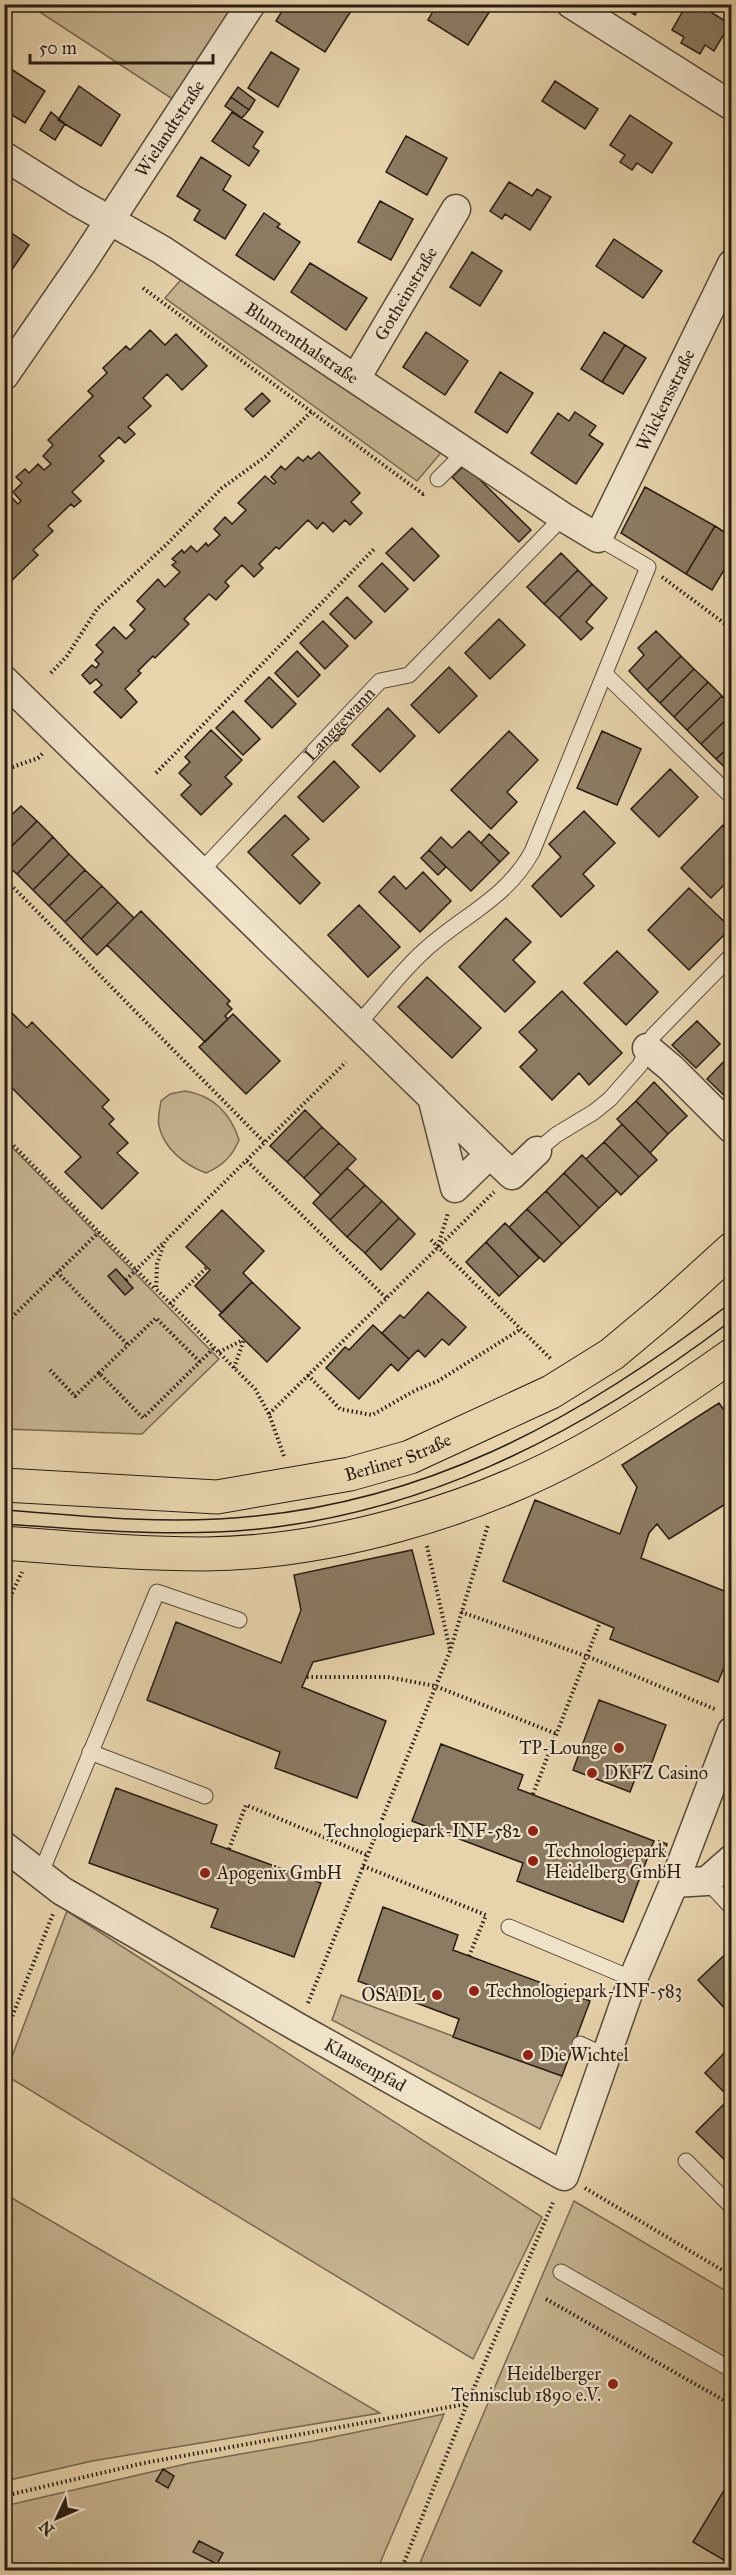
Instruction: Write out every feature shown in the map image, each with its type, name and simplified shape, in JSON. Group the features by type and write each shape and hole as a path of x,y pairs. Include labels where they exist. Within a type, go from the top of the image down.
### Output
{"main road":[{"name":"Berliner Straße","path":"4,1485 217,1497 282,1488 351,1474 410,1457 551,1392 612,1354 732,1249"},
{"path":"4,1543 206,1554 293,1546 367,1532 445,1510 506,1488 583,1452 654,1408 732,1355"}],"street":[{"name":"Wielandtstraße","path":"4,376 251,4"},
{"path":"571,4 732,106"},
{"name":"Blumenthalstraße","path":"4,156 109,221 162,250 598,538"},
{"name":"Gotheinstraße","path":"356,378 456,209"},
{"name":"Wilckensstraße","path":"598,538 732,264"},
{"path":"4,680 512,1175 537,1151"},
{"path":"647,1048 671,1068 732,1129"},
{"path":"432,1097 455,1188 490,1154"},
{"path":"564,2176 633,1979 674,1883 730,1723"},
{"name":"Klausenpfad","path":"4,1846 51,1883 299,2028 564,2176"},
{"path":"674,1883 707,1881 732,1859"}],"lane":[{"path":"438,479 466,451"},
{"name":"Langgewann","path":"201,871 380,681 410,675 563,517"},
{"path":"357,1025 425,950 471,917 523,868 606,675 648,567 598,538"},
{"path":"606,675 732,797"},
{"path":"537,1151 556,1134 594,1112 610,1099 640,1065 652,1036 732,955"},
{"path":"51,1883 90,1752 157,1592 239,1620"},
{"path":"90,1752 205,1797"},
{"path":"707,1881 732,1908"},
{"path":"510,1927 633,1979"},
{"path":"580,2044 606,2056"},
{"path":"686,2161 732,2207"},
{"path":"561,2272 732,2370"}],"path":[{"path":"143,288 423,494 438,479"},
{"path":"51,673 67,656 97,609 166,545 222,488 265,457 311,412"},
{"path":"156,773 374,549"},
{"path":"648,567 732,629"},
{"path":"4,770 38,758 61,735"},
{"path":"4,878 265,1143"},
{"path":"126,1280 346,1062"},
{"path":"4,1136 255,1389 270,1414 284,1458"},
{"path":"247,1161 386,1298"},
{"path":"270,1414 512,1175"},
{"path":"438,1246 455,1188"},
{"path":"5,1324 99,1232"},
{"path":"431,1240 559,1367"},
{"path":"156,1289 157,1264 165,1241"},
{"path":"170,1304 207,1267"},
{"path":"57,1272 128,1345"},
{"path":"51,1370 75,1396 156,1318 200,1362"},
{"path":"308,1375 340,1408 372,1415 416,1390 438,1381 521,1329"},
{"path":"219,1352 244,1339 234,1368"},
{"path":"99,1373 143,1418 214,1348"},
{"path":"299,2028 450,1650 491,1515"},
{"path":"426,1541 450,1650"},
{"path":"4,1633 10,1594 18,1576 24,1569"},
{"path":"461,1612 589,1657 730,1723"},
{"path":"533,1794 589,1657 600,1622"},
{"path":"306,1677 388,1677 435,1686 557,1734"},
{"path":"229,1849 246,1805 367,1855"},
{"path":"363,1866 486,1915 469,1956"},
{"path":"4,2037 51,1883"},
{"path":"401,2571 467,2404 564,2176 732,2276"},
{"path":"546,2299 732,2405"},
{"path":"4,2496 144,2463 467,2404"}],"shaded area":[{"path":"29,5 235,5 174,100"},
{"path":"185,275 445,448 417,481 165,298"},
{"path":"185,1091 204,1097 220,1107 231,1122 239,1140 226,1160 206,1173 190,1166 176,1155 166,1142 159,1126 161,1101 170,1094"},
{"path":"4,1139 219,1359 142,1434 5,1429"},
{"path":"67,1911 542,2217 473,2359 5,2075"},
{"path":"341,1995 562,2076 540,2129 332,2020"},
{"path":"5,2194 380,2413 92,2461 5,2481"},
{"name":"Heidelberger Tennisclub 1890 e.V.","path":"574,2201 731,2294 731,2570 417,2570"},
{"path":"444,2414 377,2570 5,2570 4,2506 190,2463 314,2441"}],"building":[{"path":"294,4 340,4 351,11 325,52 276,21 285,6 291,10"},
{"path":"437,4 480,4 490,11 468,45 428,20"},
{"path":"618,4 642,4 635,15"},
{"path":"687,4 698,4 730,24 714,51 705,45 700,54 681,43 684,37 672,30"},
{"path":"271,52 299,69 278,107 248,88"},
{"path":"11,69 45,91 25,123 4,110 4,74 7,76"},
{"path":"555,81 598,109 585,129 542,101"},
{"path":"79,86 120,115 101,146 58,120"},
{"path":"238,87 255,100 249,110 231,97"},
{"path":"231,97 249,110 242,118 225,106"},
{"path":"51,112 65,124 55,140 40,130"},
{"path":"232,112 263,132 253,147 259,151 249,166 212,141"},
{"path":"630,115 672,143 652,173 637,163 632,170 620,162 625,155 610,145"},
{"path":"406,136 447,158 427,195 386,172"},
{"path":"201,157 231,176 223,190 246,205 225,239 194,220 200,210 177,196"},
{"path":"509,182 532,196 537,189 551,197 530,230 505,214 502,219 490,211"},
{"path":"380,201 413,219 391,260 358,242"},
{"path":"264,213 280,224 277,227 300,242 274,280 236,255"},
{"path":"4,228 29,245 4,281"},
{"path":"614,239 662,271 643,298 596,266"},
{"path":"472,252 502,271 480,306 450,287"},
{"path":"310,263 367,298 346,330 291,292"},
{"path":"150,330 165,345 176,334 207,366 182,390 167,374 143,398 151,406 128,427 135,434 125,443 119,437 99,456 104,461 72,492 81,501 74,507 71,504 48,526 53,531 33,550 38,555 4,588 4,495 7,493 18,504 21,501 13,492 22,483 16,477 25,469 29,473 38,464 44,470 51,464 43,456 53,445 48,440 93,396 88,391 107,373 103,368 126,346 130,350"},
{"path":"426,332 468,361 445,395 403,367"},
{"path":"604,332 625,345 602,382 581,369"},
{"path":"625,345 646,358 623,394 602,382"},
{"path":"500,372 533,393 507,433 475,412"},
{"path":"262,393 270,401 253,417 245,409"},
{"path":"575,412 596,426 589,435 603,444 576,484 531,453 558,413 569,421"},
{"path":"319,452 360,493 351,502 362,513 350,525 345,520 333,532 323,522 317,529 308,520 279,549 276,547 259,564 263,568 254,577 242,565 225,582 229,586 216,600 209,594 184,619 189,624 155,658 153,656 138,671 141,673 125,689 137,702 121,718 94,692 102,685 96,679 90,684 82,675 92,665 96,668 99,664 95,660 103,652 96,645 114,627 126,639 135,630 130,625 145,609 137,601 158,579 165,587 180,572 172,565 176,562 172,559 182,550 184,553 191,546 197,552 206,543 208,546 220,535 214,529 225,517 232,524 246,510 238,503 265,476 274,484 276,482 271,477 281,466 285,470 298,457 303,461 308,456 311,459"},
{"path":"465,465 531,530 519,542 452,477"},
{"path":"645,487 715,526 686,574 621,533"},
{"path":"715,526 732,537 732,557 712,590 686,574"},
{"path":"412,528 439,556 414,581 386,553"},
{"path":"561,553 578,570 544,604 527,587"},
{"path":"382,563 408,589 385,612 359,586"},
{"path":"578,570 592,584 559,618 544,604"},
{"path":"592,584 607,598 586,622 593,628 581,640 559,618"},
{"path":"347,597 372,622 355,639 330,614"},
{"path":"499,619 525,645 490,679 465,653"},
{"path":"323,621 348,646 325,669 300,643"},
{"path":"656,631 681,656 647,690 629,671 644,655 638,648"},
{"path":"297,651 320,675 298,697 275,673"},
{"path":"681,656 694,669 660,703 647,690"},
{"path":"449,667 477,696 439,733 411,705"},
{"path":"694,669 708,682 674,717 660,703"},
{"path":"269,677 296,704 272,728 245,701"},
{"path":"708,682 722,696 687,730 674,717"},
{"path":"722,696 732,706 732,714 701,744 687,730"},
{"path":"388,708 415,736 380,772 352,745"},
{"path":"233,711 260,739 243,755 216,728"},
{"path":"732,714 732,744 716,759 701,744"},
{"path":"211,730 242,760 225,777 232,784 201,815 181,795 191,785 179,773 190,762 185,757"},
{"path":"509,731 538,760 507,792 517,802 491,829 451,790"},
{"path":"602,731 641,749 617,805 577,788"},
{"path":"732,744 732,774 716,759"},
{"path":"334,761 359,787 323,822 298,797"},
{"path":"670,769 698,797 659,837 631,809"},
{"path":"21,806 37,821 4,854 4,822"},
{"path":"584,811 615,843 583,874 594,886 561,917 532,886 561,857 549,844"},
{"path":"285,815 309,839 292,855 320,883 300,904 248,852"},
{"path":"37,821 53,837 17,874 4,863 4,854"},
{"path":"723,825 732,834 732,877 711,898 681,868"},
{"path":"469,831 500,862 471,891 429,850 441,837 452,848"},
{"path":"489,834 509,853 500,862 481,843"},
{"path":"53,837 69,854 33,890 17,874"},
{"path":"429,850 446,867 438,875 421,858"},
{"path":"69,854 85,870 49,906 33,890"},
{"path":"85,870 102,886 65,922 49,906"},
{"path":"423,872 451,901 420,932 379,892 394,876 406,889"},
{"path":"102,886 118,902 81,939 65,922"},
{"path":"689,888 731,928 689,970 648,930"},
{"path":"118,902 134,918 97,955 81,939"},
{"path":"359,905 400,947 368,977 328,935"},
{"path":"141,911 230,1001 227,1004 232,1009 225,1016 228,1019 205,1042 107,945"},
{"path":"506,918 531,942 513,960 535,982 505,1012 459,967"},
{"path":"617,951 658,992 626,1025 584,983"},
{"path":"427,977 481,1028 452,1058 398,1007"},
{"path":"562,991 622,1053 589,1085 579,1073 552,1100 520,1067 537,1050 519,1032"},
{"path":"4,1005 27,1028 32,1022 109,1100 102,1107 114,1119 109,1124 128,1143 117,1153 138,1173 102,1209 65,1172 81,1157 4,1080"},
{"path":"233,1014 280,1061 246,1094 199,1047"},
{"path":"697,1021 720,1044 696,1068 672,1045"},
{"path":"732,1055 732,1103 707,1079"},
{"path":"654,1082 687,1116 668,1134 636,1101"},
{"path":"636,1101 668,1134 650,1153 617,1119"},
{"path":"305,1110 322,1127 287,1162 270,1146"},
{"path":"622,1124 657,1160 639,1177 604,1142"},
{"path":"322,1127 339,1143 304,1178 287,1162"},
{"path":"604,1142 639,1177 621,1195 586,1159"},
{"path":"339,1143 356,1159 321,1195 304,1178"},
{"path":"582,1155 617,1191 599,1208 564,1173"},
{"path":"347,1168 365,1185 330,1220 313,1203"},
{"path":"564,1173 599,1208 580,1227 546,1191"},
{"path":"365,1185 382,1201 347,1237 330,1220"},
{"path":"546,1191 580,1227 562,1244 527,1209"},
{"path":"382,1201 399,1218 365,1253 347,1237"},
{"path":"527,1209 562,1244 544,1262 509,1227"},
{"path":"222,1210 264,1251 243,1273 252,1282 222,1313 195,1286 210,1270 186,1247"},
{"path":"399,1218 415,1234 381,1270 365,1253"},
{"path":"505,1223 539,1258 519,1277 486,1242"},
{"path":"486,1242 519,1277 499,1296 466,1262"},
{"path":"116,1269 133,1288 125,1295 108,1276"},
{"path":"252,1282 300,1328 267,1362 219,1315"},
{"path":"428,1292 466,1327 449,1345 442,1339 425,1357 418,1350 409,1359 382,1333 400,1315 404,1318"},
{"path":"373,1325 409,1359 398,1371 391,1364 359,1399 326,1368 345,1347 349,1350"},
{"path":"719,1403 732,1422 732,1500 669,1539 657,1524 649,1533 641,1558 732,1594 732,1648 718,1682 610,1639 614,1628 503,1581 535,1500 620,1534 637,1487 622,1465"},
{"path":"412,1550 434,1634 313,1662 302,1687 386,1721 357,1798 275,1768 280,1752 147,1700 176,1622 281,1663 301,1610 294,1575"},
{"name":"TP-Lounge","path":"599,1700 666,1725 646,1778 637,1774 630,1792 573,1770"},
{"name":"Technologiepark-INF-582","path":"441,1744 523,1775 518,1789 654,1841 623,1922 517,1881 523,1863 412,1821"},
{"name":"Apogenix GmbH","path":"116,1788 217,1825 211,1843 321,1883 294,1957 211,1927 218,1909 89,1863"},
{"path":"659,1841 667,1844 664,1855 655,1852"},
{"name":"Technologiepark-INF-583","path":"383,1907 458,1935 453,1950 590,2001 562,2076 453,2037 459,2019 358,1981"},
{"path":"732,1948 732,2016 698,1980"},
{"path":"729,2048 732,2051 732,2167 696,2132 730,2098 705,2073"},
{"path":"163,2469 174,2476 168,2488 156,2481"},
{"path":"732,2477 732,2565 693,2542"},
{"path":"199,2541 223,2553 217,2564 193,2552"}],"tram line":[{"path":"4,1510 111,1518 191,1520 291,1512 360,1498 427,1478 492,1452 554,1421 674,1345 732,1302"},
{"path":"4,1524 84,1530 190,1533 288,1525 358,1512 425,1492 490,1466 554,1436 615,1401 732,1320"}],"place":[{"name":"TP-Lounge","path":"619,1748"},
{"name":"DKFZ Casino","path":"592,1773"},
{"name":"Technologiepark-INF-582","path":"533,1831"},
{"name":"Technologiepark Heidelberg GmbH","path":"533,1861"},
{"name":"Apogenix GmbH","path":"205,1873"},
{"name":"Technologiepark-INF-583","path":"474,1991"},
{"name":"OSADL","path":"437,1995"},
{"name":"Die Wichtel","path":"528,2055"},
{"name":"Heidelberger Tennisclub 1890 e.V.","path":"613,2384"}]}
